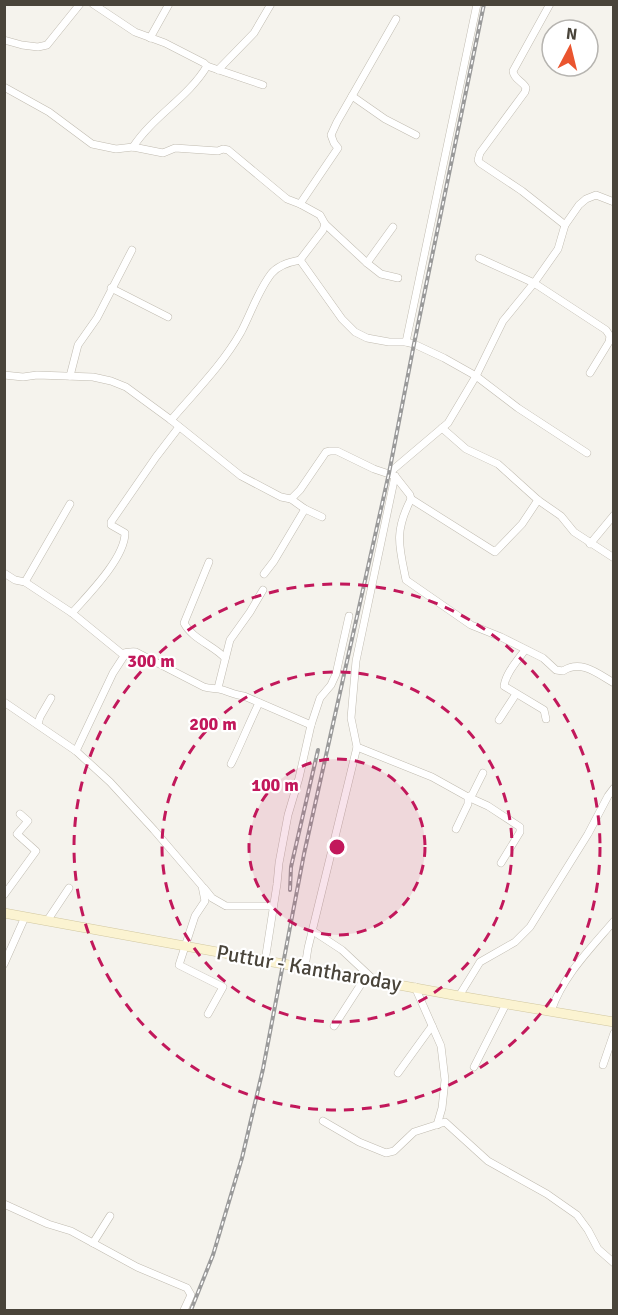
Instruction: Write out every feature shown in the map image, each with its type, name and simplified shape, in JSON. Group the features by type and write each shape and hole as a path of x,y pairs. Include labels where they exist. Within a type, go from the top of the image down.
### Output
{"main road":[{"name":"Puttur - Kantharoday","path":"4,913 614,1022"}],"street":[{"path":"4,40 38,47 47,45 80,4"},
{"path":"93,4 135,32 165,43 207,66 263,85"},
{"path":"150,38 169,4"},
{"path":"218,70 254,33 271,4"},
{"path":"406,342 477,4"},
{"path":"550,4 513,71 516,78 525,85 525,92 480,153 478,160 565,225"},
{"path":"300,204 338,148 331,135 396,19"},
{"path":"133,147 140,135 169,110 202,75 207,66"},
{"path":"4,87 49,112 92,144 116,148 133,147 163,153 175,148 228,150 287,199 320,215 325,224 381,274 398,278"},
{"path":"352,96 385,119 416,135"},
{"path":"305,967 357,747 351,718 356,661 392,475 448,423 476,376 503,321 534,284 558,249 565,225 579,205 596,195 614,202"},
{"path":"171,420 209,378 240,333 272,272 287,262 300,260 325,224"},
{"path":"367,263 393,227"},
{"path":"70,376 78,345 97,318 132,250"},
{"path":"479,258 534,284 606,330 610,336 609,342 590,373"},
{"path":"300,260 342,319 355,332 367,338 421,346 476,376 518,408 587,453"},
{"path":"111,288 168,317"},
{"path":"4,375 93,377 126,387 241,476 291,499 322,517"},
{"path":"72,613 102,579 125,539 125,533 111,525 111,522 179,428"},
{"path":"442,428 466,449 498,464 538,500 561,516 574,532 614,558"},
{"path":"291,499 300,490 326,452 337,451 392,475 411,499 495,552 522,524 538,500"},
{"path":"411,499 399,534 399,548 406,580 471,625 543,658 556,670 563,671 570,666 578,665 614,683"},
{"path":"25,582 70,504"},
{"path":"264,574 305,509"},
{"path":"590,544 614,515"},
{"path":"209,562 184,623 188,630 225,658"},
{"path":"4,573 15,580 25,582 72,613 120,653 136,652 204,687 212,690 218,688 235,696 244,696 311,725"},
{"path":"218,688 230,640 262,590"},
{"path":"265,961 288,815 311,725 320,699 336,674 349,616"},
{"path":"525,650 504,686 544,710 546,719"},
{"path":"76,751 113,673 126,653"},
{"path":"500,720 516,694"},
{"path":"38,724 51,698"},
{"path":"4,702 76,751 110,782 212,898 226,906 273,906"},
{"path":"231,764 259,703"},
{"path":"357,747 432,777 488,806 520,827 520,832 501,862"},
{"path":"468,797 472,795 483,773"},
{"path":"459,996 480,962 515,942 530,927 614,788"},
{"path":"456,829 468,804 468,797"},
{"path":"4,895 36,851 17,834 28,821 20,814"},
{"path":"202,886 205,901 195,916 179,965 223,987 208,1014"},
{"path":"46,921 69,888"},
{"path":"4,964 25,917"},
{"path":"551,1011 555,999 574,969 614,921"},
{"path":"313,931 342,950 370,979 334,1026"},
{"path":"415,987 441,1046 445,1080 442,1108 437,1125"},
{"path":"474,1067 506,1004"},
{"path":"398,1073 432,1026"},
{"path":"603,1065 614,1033"},
{"path":"323,1121 359,1142 386,1153 394,1151 414,1132 445,1122 488,1161 547,1194 577,1215 598,1249 614,1263"},
{"path":"4,1204 48,1224 70,1231 137,1267 187,1288 191,1295 184,1311"},
{"path":"93,1243 110,1216"}],"railway":[{"path":"191,1310 213,1255 242,1158 263,1069 304,854 389,473 484,4"},
{"path":"290,890 291,867 318,750"}]}
